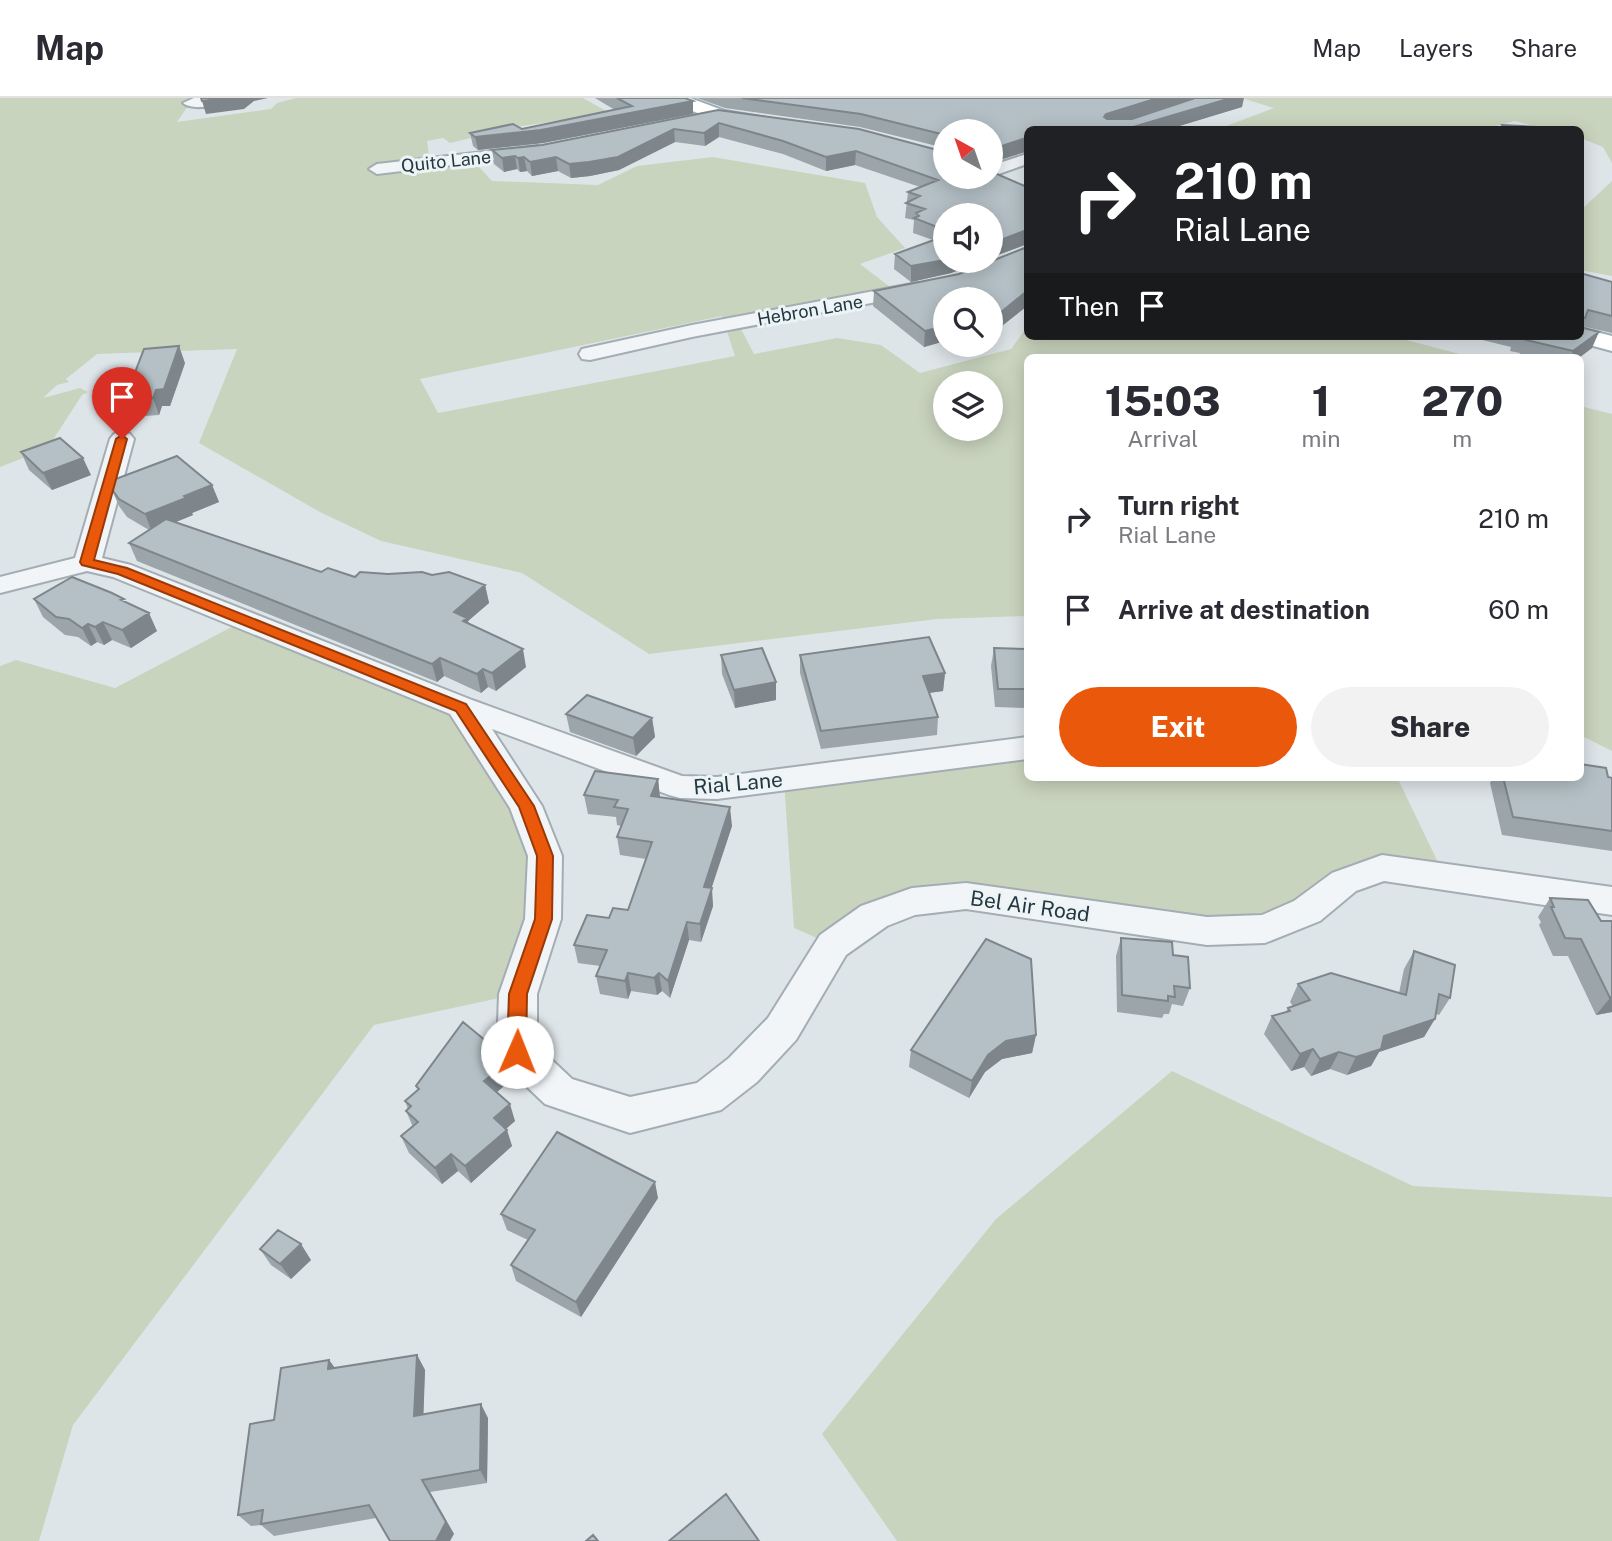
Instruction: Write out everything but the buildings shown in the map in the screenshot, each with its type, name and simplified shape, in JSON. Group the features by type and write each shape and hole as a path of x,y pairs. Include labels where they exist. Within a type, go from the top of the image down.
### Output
{"main road":[{"path":"675,98 721,116 777,124"},
{"path":"1003,181 1015,187"},
{"path":"1584,336 1612,344"}],"street":[{"path":"190,103 226,98"},
{"path":"694,121 721,116"},
{"name":"Quito Lane","path":"377,169 554,149"},
{"path":"1003,169 1024,160"},
{"name":"Hebron Lane","path":"590,354 704,329 933,286"},
{"path":"87,562 122,439"},
{"path":"0,585 87,562 122,571 461,708"},
{"name":"Rial Lane","path":"461,708 680,787 717,788 1024,748"},
{"name":"Bel Air Road","path":"461,708 526,806 545,856 543,919 518,994 517,1052 559,1092 630,1115 707,1098 743,1070 782,1030 833,945 874,916 912,902 966,896 1207,931 1265,929 1307,911 1344,882 1382,868 1612,901"}],"green space":[{"path":"0,98 188,98 190,103 177,122 271,109 277,103 296,98 583,98 610,113 516,127 450,143 443,138 427,141 430,162 471,158 492,181 598,185 637,166 713,157 865,183 877,217 905,248 860,264 898,293 738,323 754,354 837,338 881,345 920,373 981,357 1003,357 1003,351 1011,349 1024,331 1024,340 1406,340 1460,354 1024,354 1024,616 937,619 649,654 522,573 381,541 320,512 199,443 237,349 97,354 66,379 69,382 57,385 43,398 80,388 88,392 82,395 47,449 0,467","holes":["722,316 735,356 438,413 420,379"]},
{"path":"1242,98 1612,98 1612,163 1603,147 1584,140 1584,126 1535,126 1515,121 1496,126 1227,126 1274,108"},
{"path":"1612,181 1612,276 1584,271 1584,207"},
{"path":"1584,407 1612,414 1612,751 1584,737"},
{"path":"245,620 461,707 545,856 518,994 374,1025 73,1425 39,1541 0,1541 0,666 16,660 115,688"},
{"path":"1024,748 1024,781 1399,781 1445,877 1382,868 1265,929 966,896 833,945 794,928 784,780"},
{"path":"1172,1071 1413,1186 1612,1197 1612,1541 897,1541 822,1434 996,1219"}],"route":[{"path":"122,439 87,562 122,571 461,708 526,806 545,856 543,919 518,994 517,1052"}]}
